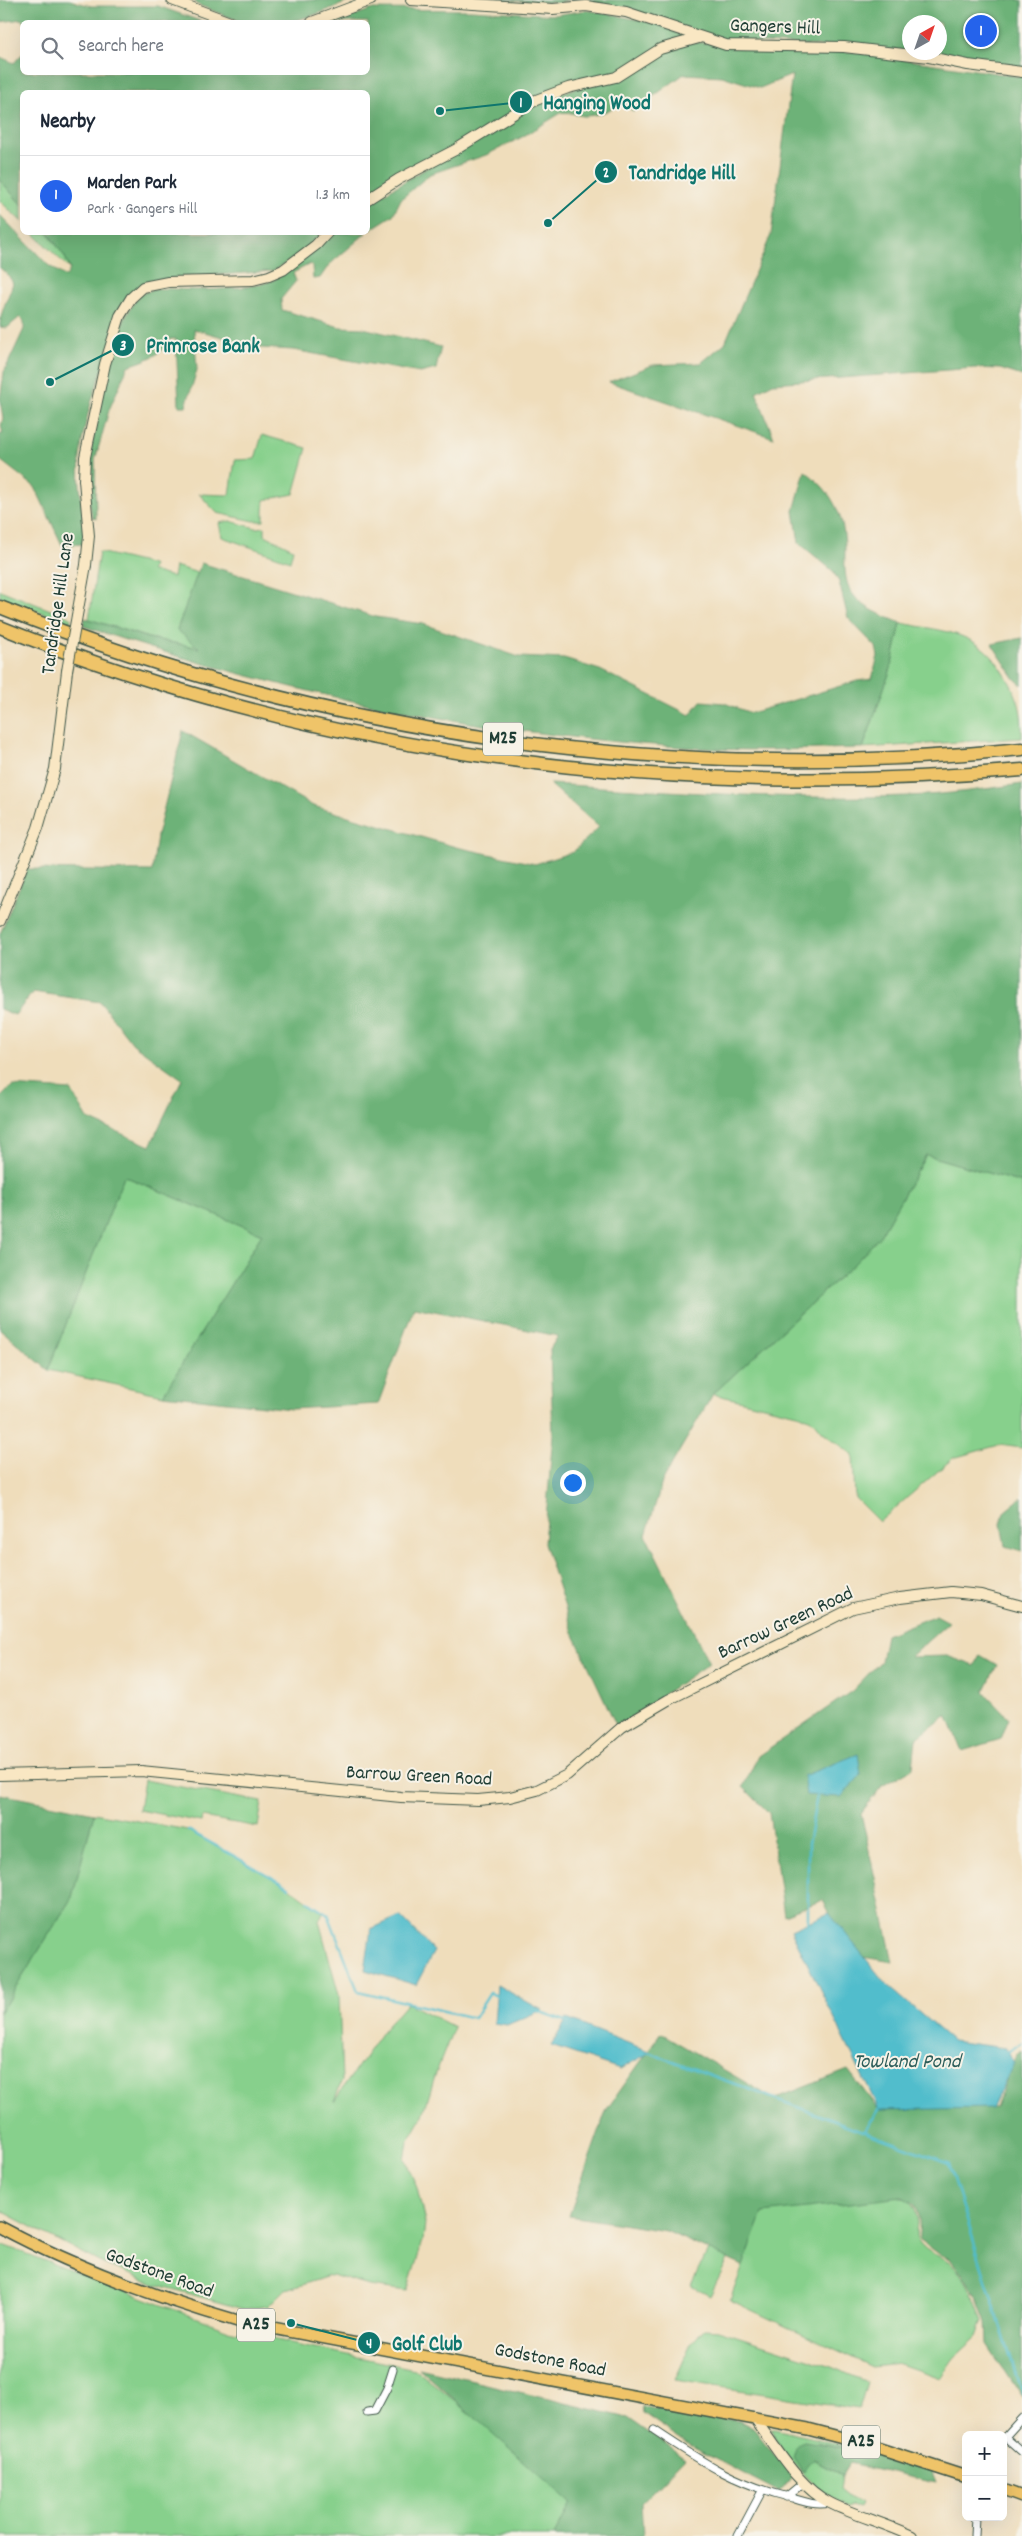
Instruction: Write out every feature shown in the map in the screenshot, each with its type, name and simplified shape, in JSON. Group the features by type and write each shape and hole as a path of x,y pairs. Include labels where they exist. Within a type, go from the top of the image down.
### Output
{"highway":[{"name":"M25","path":"0,607 101,644 268,694 394,722 521,742 626,753 790,760 922,757 1022,749"},
{"name":"M25","path":"0,627 147,679 260,711 385,740 520,762 638,773 744,779 884,778 1022,770"}],"main road":[{"name":"Godstone Road","path":"0,2227 31,2244 139,2289 241,2322 754,2418 858,2442 962,2475"},
{"path":"1007,2491 1022,2497"}],"street":[{"path":"172,0 225,20"},
{"path":"317,20 371,0"},
{"name":"Gangers Hill","path":"411,0 552,9 586,6 626,12 726,45 844,47 929,57 1014,73 1022,72"},
{"path":"370,198 536,100 568,88 616,76 660,49 701,38"},
{"name":"Tandridge Hill Lane","path":"0,921 38,828 55,769 64,686 86,565 89,536 84,480 85,457 105,364 120,316 131,298 143,287 168,282 252,280 269,276 283,270 316,246 325,235"},
{"name":"Barrow Green Road","path":"0,1775 141,1771 402,1797 478,1800 510,1797 537,1790 567,1775 622,1727 668,1700 852,1608 951,1592 981,1595 1022,1606"},
{"path":"367,2412 375,2411 380,2404 393,2369"},
{"path":"754,2418 803,2483 830,2503 912,2536"},
{"path":"1007,2435 1022,2418"},
{"path":"654,2430 708,2467 762,2491 819,2505 830,2503"},
{"path":"1007,2440 1022,2452"},
{"path":"786,2497 803,2483"},
{"path":"738,2536 762,2491"},
{"path":"974,2536 975,2521"}],"green space":[{"path":"0,0 69,0 91,6 158,6 197,20 22,19 0,22"},
{"path":"193,0 352,0 296,20 237,20 198,5"},
{"path":"495,0 569,0 558,3"},
{"path":"569,0 1022,0 1022,69 947,57 947,15 902,15 902,51 727,41 624,8"},
{"path":"373,9 471,10 555,15 587,10 655,23 688,38 614,75 577,82 370,195 370,90 20,90 20,203 0,180 0,57 14,63 20,56 20,75 370,75 370,20 342,20"},
{"path":"690,42 854,52 1022,77 1022,376 1000,369 975,368 773,383 756,392 774,438 609,382 653,365 701,363 725,343 771,235 792,75 760,88 722,76 684,74 633,111 621,103 594,115 584,116 561,113 522,137 486,155 430,174 401,199 393,215 370,230 370,202 536,103 570,90 617,79 660,51"},
{"path":"0,180 20,203 20,220 0,201"},
{"path":"0,215 48,265 66,277 70,269 65,257 49,235 322,235 294,258 273,271 175,278 136,288 102,371 83,435 79,468 85,544 62,545 35,487 0,460 0,434 3,434 1,426 3,418 0,400 4,372 24,329 24,321 20,317 7,328 0,327 3,310 13,283 0,268"},
{"path":"35,235 49,235 65,257 70,269"},
{"path":"330,235 364,235 329,265 320,278 313,279 312,265 310,264 293,273 296,281 281,299 282,310 340,327 363,328 441,347 436,369 420,373 293,350 261,348 194,329 197,370 186,406 179,406 176,339 170,339 167,345 158,353 128,366 109,410 95,460 96,519 92,517 88,476 99,407 115,347 124,321 135,302 146,292 157,289 224,289 266,283 289,270"},
{"path":"262,435 307,448 294,494 264,500 264,521 254,521 217,513 199,494 230,495 235,460 255,459"},
{"path":"805,471 822,486 839,513 844,535 846,577 852,593 867,607 901,623 891,668 863,748 715,749 554,735 474,724 316,693 160,651 83,626 85,618 148,638 199,648 177,630 201,563 376,617 423,624 519,657 564,659 600,670 690,715 701,701 724,703 751,713 857,681 872,679 878,656 876,647 848,618 839,582 833,571 799,543 794,511"},
{"path":"230,521 256,528 265,527 265,535 293,549 290,561 222,537 219,523"},
{"path":"99,552 153,565 151,571 173,577 175,566 198,573 177,629 200,648 149,638 89,619"},
{"path":"0,590 71,618 70,623 0,597"},
{"path":"901,623 961,636 985,650 996,661 1006,676 1017,699 1021,712 1022,738 863,748 891,668"},
{"path":"1022,638 1022,685 1015,679 992,644"},
{"path":"183,731 313,806 456,847 535,864 573,852 599,827 550,784 739,795 881,797 963,792 1022,784 1022,1183 926,1155 880,1236 856,1262 713,1394 663,1479 646,1535 709,1663 617,1727 574,1635 544,1543 553,1434 550,1349 558,1336 414,1307 378,1404 291,1409 163,1395 262,1234 124,1176 48,1370 0,1329 0,1098 12,1086 71,1090 88,1119 150,1146 182,1079 133,1044 100,1002 33,992 15,1015 0,1009 0,934 27,869 152,871 157,836"},
{"path":"926,1155 1022,1183 1022,1448 999,1445 953,1458 879,1522 855,1498 853,1455 823,1432 815,1422 801,1415 713,1394 856,1262 880,1236"},
{"path":"124,1176 262,1234 163,1395 48,1370"},
{"path":"1022,1497 1022,1551 1005,1546 1001,1524 1004,1512"},
{"path":"936,1615 949,1622 910,1657 947,1656 975,1666 980,1655 997,1665 984,1692 1009,1718 1001,1739 962,1751 947,1715 916,1739 913,1768 882,1786 861,1813 893,1962 851,1955 823,1900 784,1915 769,1813 743,1787 758,1756 852,1691 881,1661 886,1635"},
{"path":"144,1780 262,1802 258,1827 202,1817 201,1822 139,1810"},
{"path":"0,1794 94,1813 72,1897 0,2013"},
{"path":"94,1813 188,1830 289,1887 323,1912 319,1921 339,1995 342,2081 334,2101 384,2029 407,2003 454,2027 436,2073 423,2115 408,2142 405,2159 417,2188 425,2223 423,2241 407,2291 369,2286 332,2275 283,2291 268,2306 244,2309 154,2284 99,2262 0,2210 0,2013 72,1897"},
{"path":"661,2033 774,2099 848,2070 879,2110 996,2107 1016,2055 1022,2051 1022,2397 987,2344 986,2322 976,2296 963,2274 950,2259 939,2254 919,2239 917,2209 902,2197 763,2213 743,2266 666,2231 569,2216 607,2109"},
{"path":"882,2195 908,2199 915,2209 917,2217 917,2239 929,2251 955,2266 970,2288 983,2321 977,2337 954,2358 940,2378 900,2364 872,2367 730,2300 763,2213"},
{"path":"0,2244 229,2330 415,2369 581,2502 563,2536 0,2536"},
{"path":"708,2250 728,2259 710,2296 691,2286"},
{"path":"704,2329 718,2330 829,2366 867,2382 859,2409 675,2380 691,2344"},
{"path":"419,2368 628,2418 685,2458 641,2503 643,2536 554,2536 571,2503"},
{"path":"642,2406 739,2421 754,2429 792,2477 779,2492 692,2447 643,2413"},
{"path":"770,2428 872,2452 814,2442 803,2471 813,2459 842,2475 840,2489 860,2505 858,2509 849,2505 848,2507 836,2500 803,2474 785,2452"},
{"path":"804,2441 872,2452 930,2468 936,2483 849,2464 842,2475 814,2459 803,2472 793,2457 797,2444"}],"water":[{"path":"858,1754 861,1775 841,1797 806,1795 803,1776"},
{"name":"Towland Pond","path":"829,1913 887,1985 952,2041 1005,2048 1014,2063 992,2108 879,2110 791,1930"},
{"path":"400,1916 434,1951 416,1985 365,1970 371,1929"},
{"path":"497,1985 542,2010 507,2025 494,2023"},
{"path":"567,2019 651,2052 620,2069 551,2046"}],"waterway":[{"path":"808,1922 808,1844 817,1796"},
{"path":"188,1830 289,1887"},
{"path":"308,1901 328,1914 358,1991 474,2018 490,1993 497,1996"},
{"path":"535,2010 568,2022"},
{"path":"1007,2052 1022,2043"},
{"path":"648,2052 949,2163 1022,2394"},
{"path":"864,2131 879,2110"}],"place":[{"name":"Marden Park","path":"981,31"},
{"name":"Hanging Wood","path":"440,111"},
{"name":"Tandridge Hill","path":"548,223"},
{"name":"Primrose Bank","path":"50,382"},
{"name":"Golf Club","path":"291,2323"}]}
